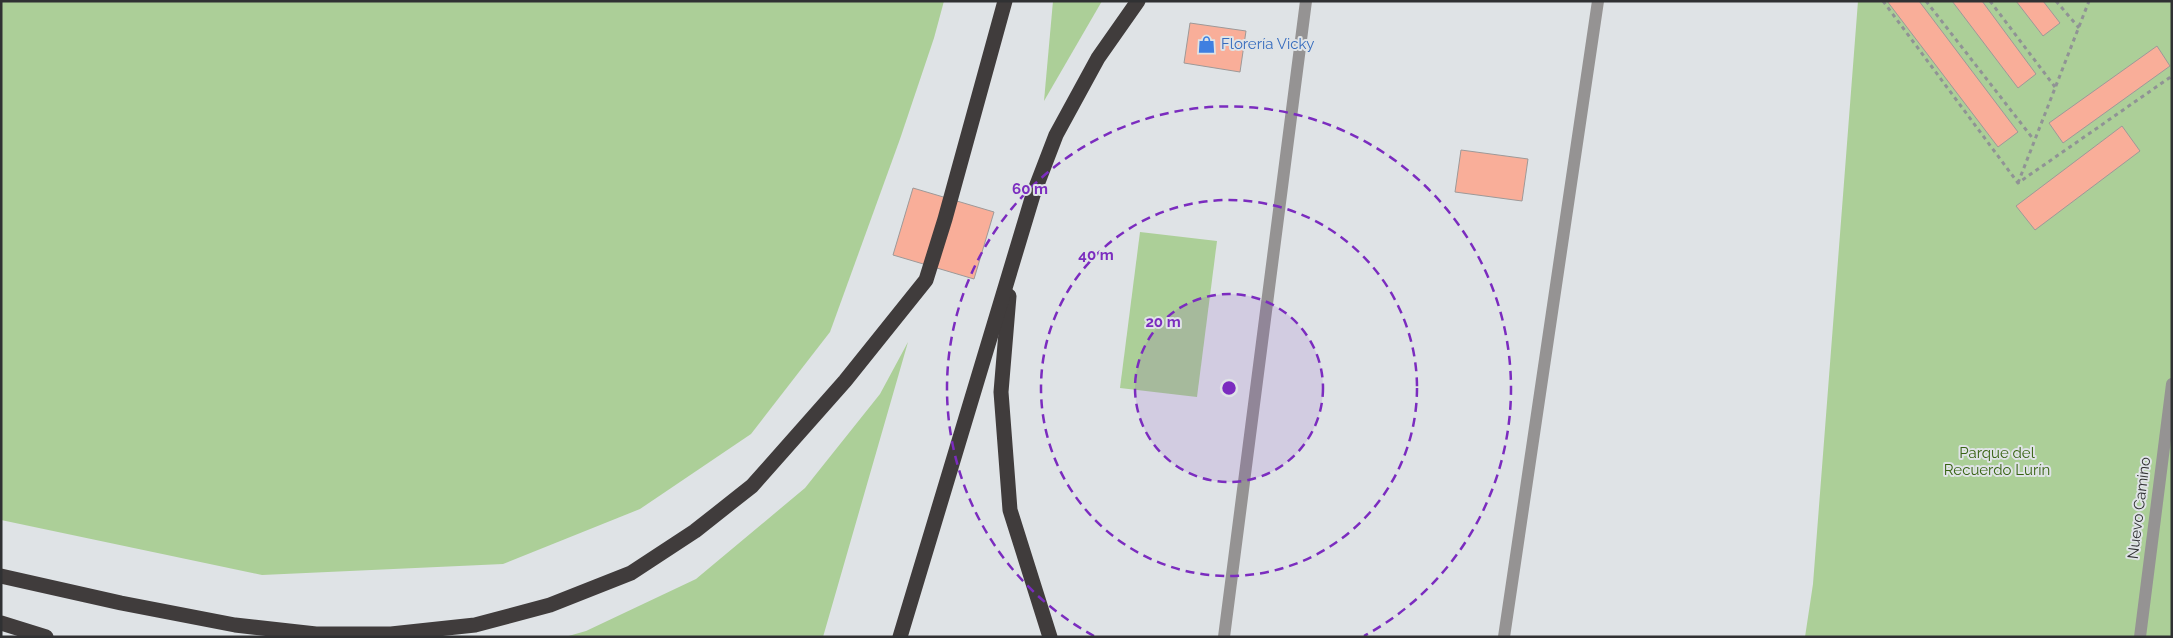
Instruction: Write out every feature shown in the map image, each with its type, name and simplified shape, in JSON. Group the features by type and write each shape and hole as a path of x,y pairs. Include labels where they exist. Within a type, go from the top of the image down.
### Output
{"highway":[{"path":"1,576 235,626 316,634 391,634 475,625 550,604 631,573 695,531 752,486 845,381 926,280 945,219 1005,1"},
{"path":"900,637 1033,195 1056,135 1098,58 1138,1"},
{"path":"1012,264 1000,392 1010,510 1050,637"},
{"path":"1,623 46,637"}],"street":[{"path":"1224,637 1306,1"},
{"path":"1504,637 1598,1"},
{"name":"Nuevo Camino","path":"2140,637 2172,384"}],"path":[{"path":"1882,1 2018,184"},
{"path":"1926,1 2034,140"},
{"path":"1990,1 2055,87"},
{"path":"2056,1 2079,28"},
{"path":"2018,184 2089,1"},
{"path":"2018,184 2172,76"}],"green space":[{"path":"1,1 944,1 934,38 900,139 830,332 751,434 640,509 503,564 262,575 1,520"},
{"path":"1053,1 1102,1 1044,101"},
{"name":"Parque del Recuerdo Lurín","path":"1858,1 2172,1 2172,637 1805,637 1813,584"},
{"path":"1140,232 1217,241 1197,397 1120,388"},
{"path":"908,342 823,637 565,637 586,631 696,579 805,488 880,394"}],"building":[{"path":"1887,1 1919,1 2018,132 1998,147"},
{"path":"1952,1 1982,1 2036,74 2018,88"},
{"path":"2016,1 2043,1 2060,23 2043,36"},
{"path":"1190,23 1246,31 1240,72 1184,63"},
{"path":"2157,46 2170,66 2063,143 2049,123"},
{"path":"2122,126 2140,151 2035,230 2016,206"},
{"path":"1461,150 1528,159 1522,201 1455,192"},
{"path":"913,188 994,212 974,279 893,255"}],"place":[{"name":"Florería Vicky","path":"1207,44"}]}
